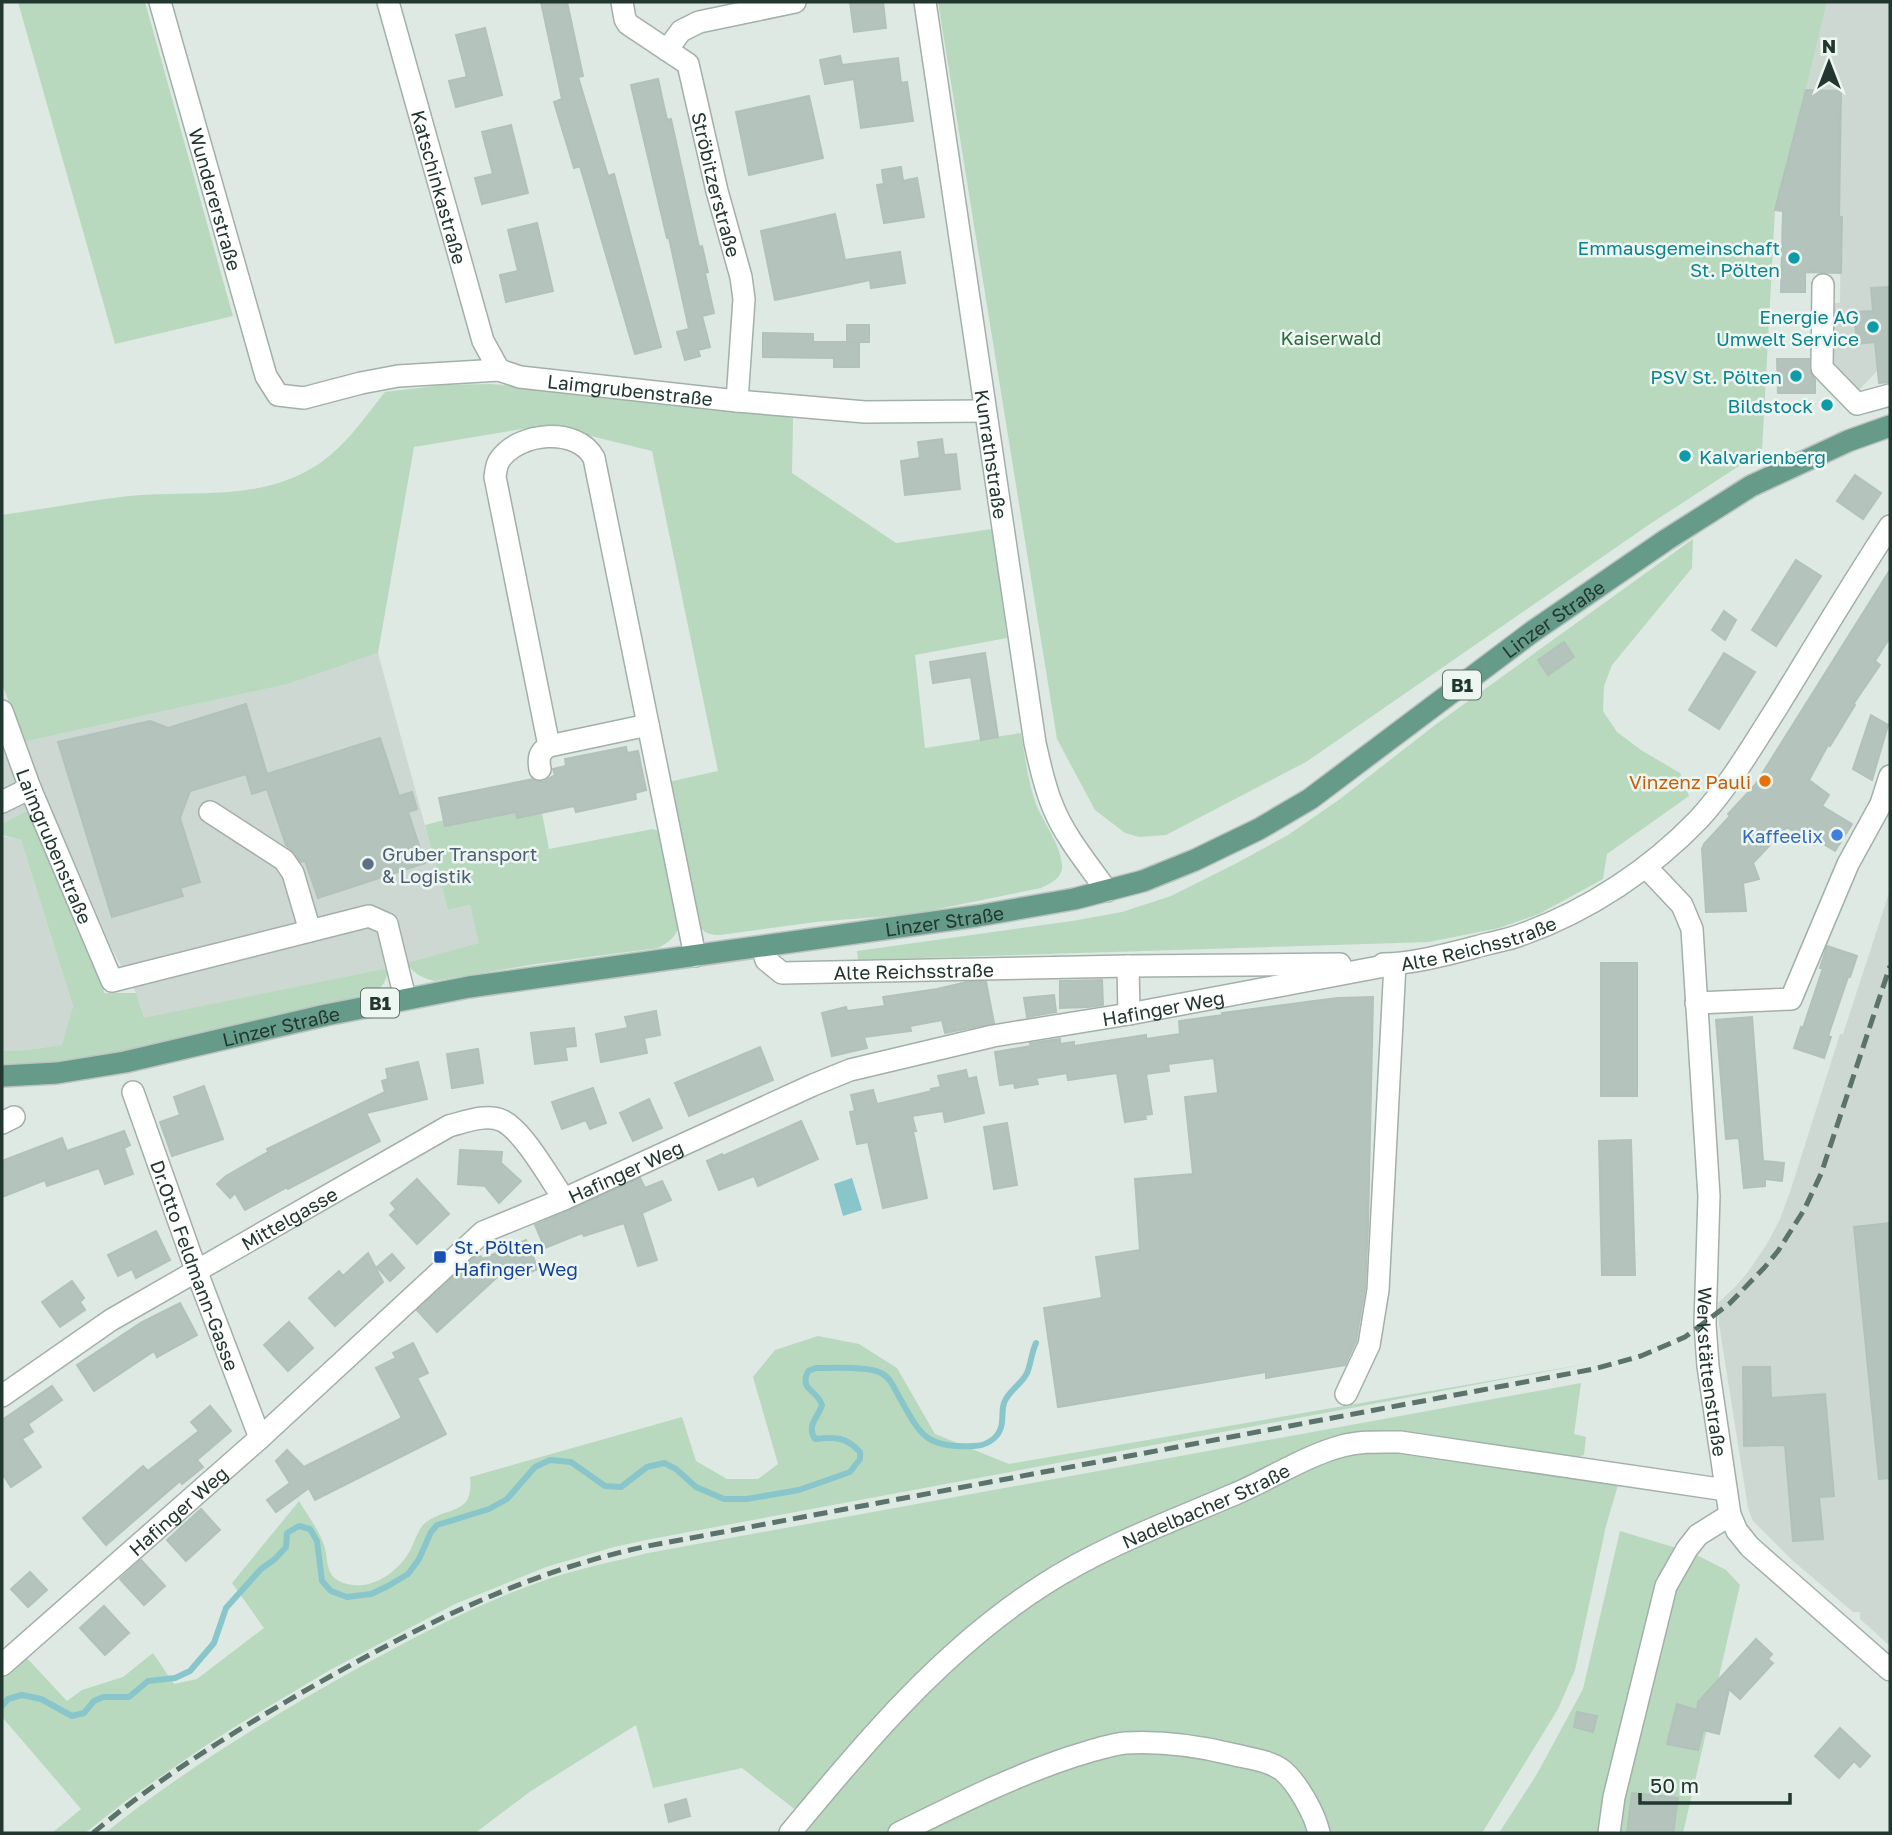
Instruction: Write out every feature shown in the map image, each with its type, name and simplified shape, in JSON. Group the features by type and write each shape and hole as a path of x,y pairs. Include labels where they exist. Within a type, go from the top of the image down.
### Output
{"main road":[{"name":"Linzer Straße","path":"2,1076 57,1073 125,1062 290,1022 405,998 538,976 989,914 1049,904 1143,881 1259,829 1310,799 1532,632 1751,486 1848,441 1890,426"}],"street":[{"name":"Wundererstraße","path":"160,2 266,376 278,394"},
{"name":"Katschinkastraße","path":"388,2 483,341 499,370"},
{"name":"Ströbitzerstraße","path":"622,2 628,24 688,64 717,191 741,277 744,299 737,401"},
{"path":"667,50 681,31 699,22 795,2"},
{"name":"Kunrathstraße","path":"925,2 1042,778 1054,810 1107,891"},
{"path":"1824,285 1822,368 1857,404 1890,395"},
{"name":"Laimgrubenstraße","path":"278,394 304,398 398,376 499,370 520,377 865,412 985,411"},
{"path":"549,746 495,477 500,458 510,449 539,439 555,437 580,443 590,450 594,458 695,956"},
{"name":"Alte Reichsstraße","path":"762,947 765,960 782,973 1395,964 1466,950 1522,935 1568,915 1607,893 1646,866 1700,817 1740,766 1890,526"},
{"name":"Laimgrubenstraße","path":"2,710 30,788 112,981 310,930"},
{"path":"541,769 539,759 542,751 549,746 648,725"},
{"path":"1696,1003 1791,999 1847,864 1881,804 1890,776"},
{"path":"2,802 30,788"},
{"path":"210,812 284,860 293,873 310,930 369,916 387,924 405,998"},
{"name":"Werkstättenstraße","path":"1646,866 1682,905 1692,929 1709,1196 1704,1324 1730,1515 1737,1531 1750,1547 1890,1670"},
{"path":"1346,1394 1369,1345 1378,1290 1395,964"},
{"name":"Hafinger Weg","path":"2,1665 260,1438 483,1232 564,1199 800,1090 850,1070 993,1036 1129,1014 1395,964"},
{"path":"1128,966 1129,1014"},
{"name":"Dr.Otto Feldmann-Gasse","path":"133,1092 195,1270 260,1438"},
{"name":"Mittelgasse","path":"2,1395 111,1320 449,1126 477,1118 503,1121 522,1137 564,1199"},
{"name":"Nadelbacher Straße","path":"790,1833 872,1737 925,1681 961,1647 1016,1604 1043,1585 1107,1549 1236,1494 1320,1454 1342,1446 1366,1442 1400,1442 1675,1492 1726,1490"},
{"path":"1609,1833 1614,1797 1666,1586 1698,1535 1730,1515"},
{"path":"899,1833 1021,1775 1099,1748 1124,1744 1159,1744 1221,1752 1257,1760 1280,1769 1291,1779 1314,1816 1320,1833"}],"shaded area":[{"path":"1827,2 1890,2 1890,369 1877,371 1859,390 1829,359 1829,303 1840,303 1841,217 1839,214 1775,210"},
{"name":"Gruber Transport & Logistik","path":"378,653 448,910 470,905 480,943 388,968 144,1019 136,993 112,949 23,742 288,684"},
{"path":"2,740 28,810 2,824"},
{"path":"2,836 21,840 73,1006 63,1045 2,1051"},
{"path":"1890,890 1890,1646 1860,1619 1860,1612 1853,1612 1792,1560 1753,1521 1748,1508 1718,1303 1748,1272 1780,1219"}],"green space":[{"path":"18,2 145,2 233,316 115,344"},
{"name":"Kaiserwald","path":"938,2 1827,2 1775,210 1762,451 1647,526 1306,762 1166,835 1139,837 1125,833 1095,810 1057,739"},
{"path":"490,384 575,390 793,418 792,473 896,543 992,529 1007,638 915,655 925,748 1021,733 1036,804 1061,857 1062,870 1058,877 1041,888 913,914 816,922 720,935 704,931 697,923 668,782 718,771 652,451 546,425 414,447 378,653 288,684 23,742 2,683 2,515 129,496 242,491 264,487 319,464 350,436 385,392 443,385"},
{"path":"1693,539 1692,568 1612,665 1604,686 1603,711 1617,732 1680,773 1689,796 1607,854 1603,879 1539,914 1499,928 1429,942 858,960 857,951 1122,912 1171,896 1235,864 1288,835 1340,799 1435,725"},
{"path":"531,809 533,815 542,813 549,849 653,829 658,831 662,837 680,921 675,934 658,948 434,981 418,975 406,963 479,943 470,905 448,910 425,825 444,820 445,826"},
{"path":"28,810 101,975 104,993 136,993 144,1018 388,968 385,981 370,994 142,1048 56,1063 2,1065 2,1051 62,1045 73,1006 21,840 2,835 2,824"},
{"path":"818,1336 859,1344 897,1368 935,1434 1009,1464 1592,1363 646,1540 546,1567 455,1604 330,1670 202,1748 85,1833 52,1833 81,1809 2,1717 2,1676 25,1656 67,1701 82,1690 123,1677 153,1653 174,1684 197,1679 264,1628 232,1583 299,1501 323,1542 332,1575 339,1581 359,1585 369,1584 387,1576 408,1554 423,1525 463,1505 468,1499 470,1477 682,1417 696,1461 727,1479 758,1479 778,1464 753,1377 775,1350"},
{"path":"1581,1383 1574,1434 1586,1437 1584,1455 1576,1457 1401,1434 1068,1558 797,1811 742,1768 653,1788 636,1725 531,1791 475,1833 105,1833 197,1766 325,1687 452,1619 563,1574 648,1553"},
{"path":"1399,1453 1443,1458 1618,1485 1606,1526 1575,1670 1558,1709 1482,1833 801,1833 886,1735 947,1673 979,1644 1049,1593 1110,1561 1323,1464 1345,1456"},
{"path":"1620,1531 1693,1553 1726,1570 1740,1585 1683,1833 1499,1833 1537,1774 1583,1689"}],"water":[{"path":"852,1178 862,1210 843,1216 834,1184"}],"building":[{"path":"541,2 567,2 583,76 578,77 608,176 614,174 661,347 635,354 580,166 574,168 554,102 562,99"},
{"path":"850,2 883,2 886,28 854,32"},
{"path":"485,28 502,95 456,107 449,81 467,77 456,35"},
{"path":"840,56 842,65 898,58 901,83 907,82 913,121 861,128 854,79 825,84 820,60"},
{"path":"658,79 667,120 671,119 699,247 702,246 714,313 702,316 710,347 698,350 700,356 685,360 677,332 689,329 631,85"},
{"path":"1806,90 1841,91 1841,273 1805,272 1805,292 1781,292 1783,211 1775,210"},
{"path":"809,96 823,158 749,175 736,112"},
{"path":"511,125 528,193 482,204 475,178 493,174 482,132"},
{"path":"901,167 903,181 917,178 924,217 884,223 877,185 884,184 882,170"},
{"path":"835,214 845,260 900,252 905,283 871,288 870,280 775,300 761,231"},
{"path":"537,223 553,291 506,302 500,275 518,271 508,230"},
{"name":"Energie AG Umwelt Service","path":"1890,287 1890,382 1879,383 1875,342 1857,344 1854,312 1873,311 1871,288"},
{"path":"847,325 869,325 869,342 859,342 859,367 834,367 834,358 763,357 763,333 813,334 813,342 847,342"},
{"name":"PSV St. Pölten","path":"1777,359 1809,359 1809,369 1815,380 1815,393 1778,393"},
{"path":"942,439 944,455 956,454 960,489 905,495 901,461 920,458 918,442"},
{"path":"1855,475 1881,493 1863,519 1837,501"},
{"path":"1796,560 1821,576 1776,646 1752,630"},
{"path":"1890,570 1890,637 1875,661 1880,665 1854,703 1830,746 1828,745 1809,780 1829,795 1822,806 1852,824 1835,851 1817,840 1814,845 1787,827 1753,863 1759,879 1743,883 1746,911 1706,912 1702,849 1704,844 1755,785"},
{"path":"1724,611 1736,620 1725,640 1712,630"},
{"path":"1564,642 1574,657 1548,675 1538,660"},
{"path":"985,653 998,737 981,740 971,677 933,683 930,662"},
{"path":"1724,653 1755,672 1719,729 1689,710"},
{"path":"246,704 267,774 380,738 399,796 412,792 417,809 408,812 425,863 318,898 305,861 301,862 286,845 267,789 252,794 246,774 190,791 180,818 200,882 180,888 183,896 112,917 58,742 150,721 168,728"},
{"path":"1871,715 1888,725 1872,780 1853,769"},
{"path":"626,747 627,753 638,751 646,790 635,793 636,799 576,812 574,806 517,818 516,812 445,826 439,798 533,779 543,782 555,775 553,769 566,766 565,759"},
{"path":"1827,946 1857,956 1828,1036 1831,1037 1824,1058 1794,1048 1823,968 1820,968"},
{"path":"1601,963 1637,963 1637,1096 1601,1096"},
{"path":"1102,980 1103,1005 1060,1008 1060,981"},
{"path":"967,982 986,982 994,1023 945,1033 942,1020 910,1026 911,1031 864,1037 867,1048 832,1056 822,1013 846,1007 847,1011 885,1006 883,997"},
{"path":"1054,995 1056,1012 1027,1017 1024,998"},
{"path":"1373,997 1365,1289 1356,1341 1345,1365 1266,1378 1266,1372 1058,1407 1044,1308 1102,1298 1096,1257 1140,1250 1135,1179 1193,1174 1185,1097 1218,1093 1214,1058 1168,1064 1169,1071 1146,1074 1152,1114 1145,1115 1146,1119 1125,1122 1117,1073 1068,1080 1067,1073 1036,1078 1038,1084 1015,1088 1014,1083 1000,1085 995,1052 1060,1039 1060,1044 1074,1042 1074,1046 1146,1035 1146,1039 1180,1034 1179,1021 1223,1015 1222,1013 1337,998"},
{"path":"656,1011 660,1035 644,1038 647,1053 601,1062 596,1034 628,1028 625,1017"},
{"path":"1752,1017 1763,1161 1784,1163 1782,1181 1765,1179 1765,1186 1744,1188 1739,1138 1726,1139 1716,1020"},
{"path":"574,1028 576,1046 565,1047 567,1060 535,1064 531,1033"},
{"path":"760,1047 773,1080 689,1116 675,1083"},
{"path":"478,1049 483,1083 452,1088 447,1054"},
{"path":"418,1062 427,1099 366,1113 380,1141 245,1210 235,1193 230,1198 217,1184 268,1152 267,1149 385,1092 382,1081 388,1079 386,1069"},
{"path":"966,1070 968,1079 976,1077 984,1113 945,1122 943,1111 912,1116 927,1198 883,1208 868,1142 857,1144 850,1112 855,1111 851,1095 873,1090 877,1104 932,1091 931,1089 941,1087 938,1076"},
{"path":"204,1086 223,1139 172,1156 160,1122 180,1115 174,1097"},
{"path":"593,1088 606,1123 590,1129 586,1120 562,1129 552,1102"},
{"path":"649,1099 662,1128 633,1141 620,1113"},
{"path":"801,1121 818,1159 758,1186 754,1176 719,1190 707,1161"},
{"path":"1007,1123 1017,1185 994,1189 984,1127"},
{"path":"124,1131 130,1145 124,1148 133,1174 105,1184 99,1168 47,1186 45,1180 2,1197 2,1161 62,1138 67,1151"},
{"path":"1631,1140 1635,1275 1602,1275 1599,1141"},
{"path":"460,1150 502,1152 501,1163 521,1181 499,1203 485,1186 458,1184"},
{"path":"640,1178 645,1188 662,1181 671,1200 642,1213 657,1260 638,1266 624,1223 584,1236 582,1233 545,1248 535,1225"},
{"path":"417,1179 449,1214 417,1244 390,1215 396,1209 391,1203"},
{"path":"1890,1223 1890,1478 1879,1479 1854,1227"},
{"path":"156,1231 170,1260 136,1278 132,1269 118,1276 108,1255"},
{"path":"526,1240 538,1269 509,1281 505,1270 437,1332 417,1310 478,1254 483,1259"},
{"path":"368,1253 383,1282 335,1326 309,1298 339,1271 343,1276"},
{"path":"392,1254 404,1268 390,1281 377,1267"},
{"path":"72,1281 84,1298 80,1302 85,1310 60,1327 42,1302"},
{"path":"180,1303 197,1335 157,1357 154,1351 94,1391 77,1365 142,1322"},
{"path":"289,1322 313,1348 288,1371 264,1345"},
{"path":"413,1343 428,1373 417,1378 446,1434 315,1500 309,1488 276,1512 267,1500 290,1483 276,1461 287,1450 304,1467 402,1418 376,1368 396,1358 393,1353"},
{"path":"1743,1367 1770,1367 1771,1398 1825,1394 1834,1496 1819,1497 1823,1539 1793,1541 1785,1445 1744,1446"},
{"path":"52,1386 62,1400 28,1424 33,1432 22,1439 41,1467 11,1487 2,1473 2,1420"},
{"path":"210,1406 231,1431 197,1460 203,1467 182,1484 180,1481 106,1545 83,1518 143,1466 148,1471 199,1431 191,1422"},
{"path":"201,1509 220,1530 186,1561 167,1540"},
{"path":"141,1560 165,1586 144,1605 120,1579"},
{"path":"30,1572 47,1590 28,1607 11,1589"},
{"path":"104,1606 129,1633 105,1655 80,1628"},
{"path":"1756,1639 1772,1654 1768,1659 1773,1663 1740,1699 1729,1689 1719,1734 1703,1730 1698,1750 1667,1744 1677,1704 1697,1710 1698,1702"},
{"path":"1577,1712 1597,1716 1593,1732 1574,1727"},
{"path":"1840,1728 1870,1756 1860,1767 1854,1761 1839,1778 1815,1756"},
{"path":"1632,1793 1678,1798 1673,1833 1627,1833"},
{"path":"686,1799 690,1816 669,1822 665,1805"}],"waterway":[{"path":"2,1706 8,1699 22,1695 41,1699 72,1716 84,1713 94,1701 103,1697 129,1697 148,1681 175,1678 190,1671 214,1643 226,1608 261,1569 286,1547 287,1533 299,1526 310,1529 317,1541 322,1581 331,1591 347,1597 371,1594 408,1574 437,1525 489,1509 507,1499 535,1467 550,1460 571,1462 605,1486 621,1487 647,1467 664,1463 676,1469 696,1487 724,1499 747,1499 799,1490 850,1472 860,1459 860,1452 844,1440 815,1439 813,1434 812,1426 822,1405 807,1386 806,1378 808,1371 816,1368 859,1368 881,1373 890,1381 925,1436 944,1445 986,1444 996,1437 1000,1430 1004,1403 1027,1373 1036,1343"}],"railway":[{"path":"93,1833 201,1754 315,1685 435,1621 476,1602 560,1570 648,1546 1594,1369 1641,1356 1685,1337 1729,1304 1764,1268 1804,1210 1821,1174 1890,966"}],"place":[{"name":"Emmausgemeinschaft St. Pölten","path":"1794,258"},
{"name":"Energie AG Umwelt Service","path":"1873,327"},
{"name":"PSV St. Pölten","path":"1796,376"},
{"name":"Bildstock","path":"1827,405"},
{"name":"Kalvarienberg","path":"1685,456"},
{"name":"Vinzenz Pauli","path":"1765,781"},
{"name":"Kaffeelix","path":"1837,835"},
{"name":"Gruber Transport & Logistik","path":"368,864"},
{"name":"St. Pölten Hafinger Weg","path":"440,1257"}]}
